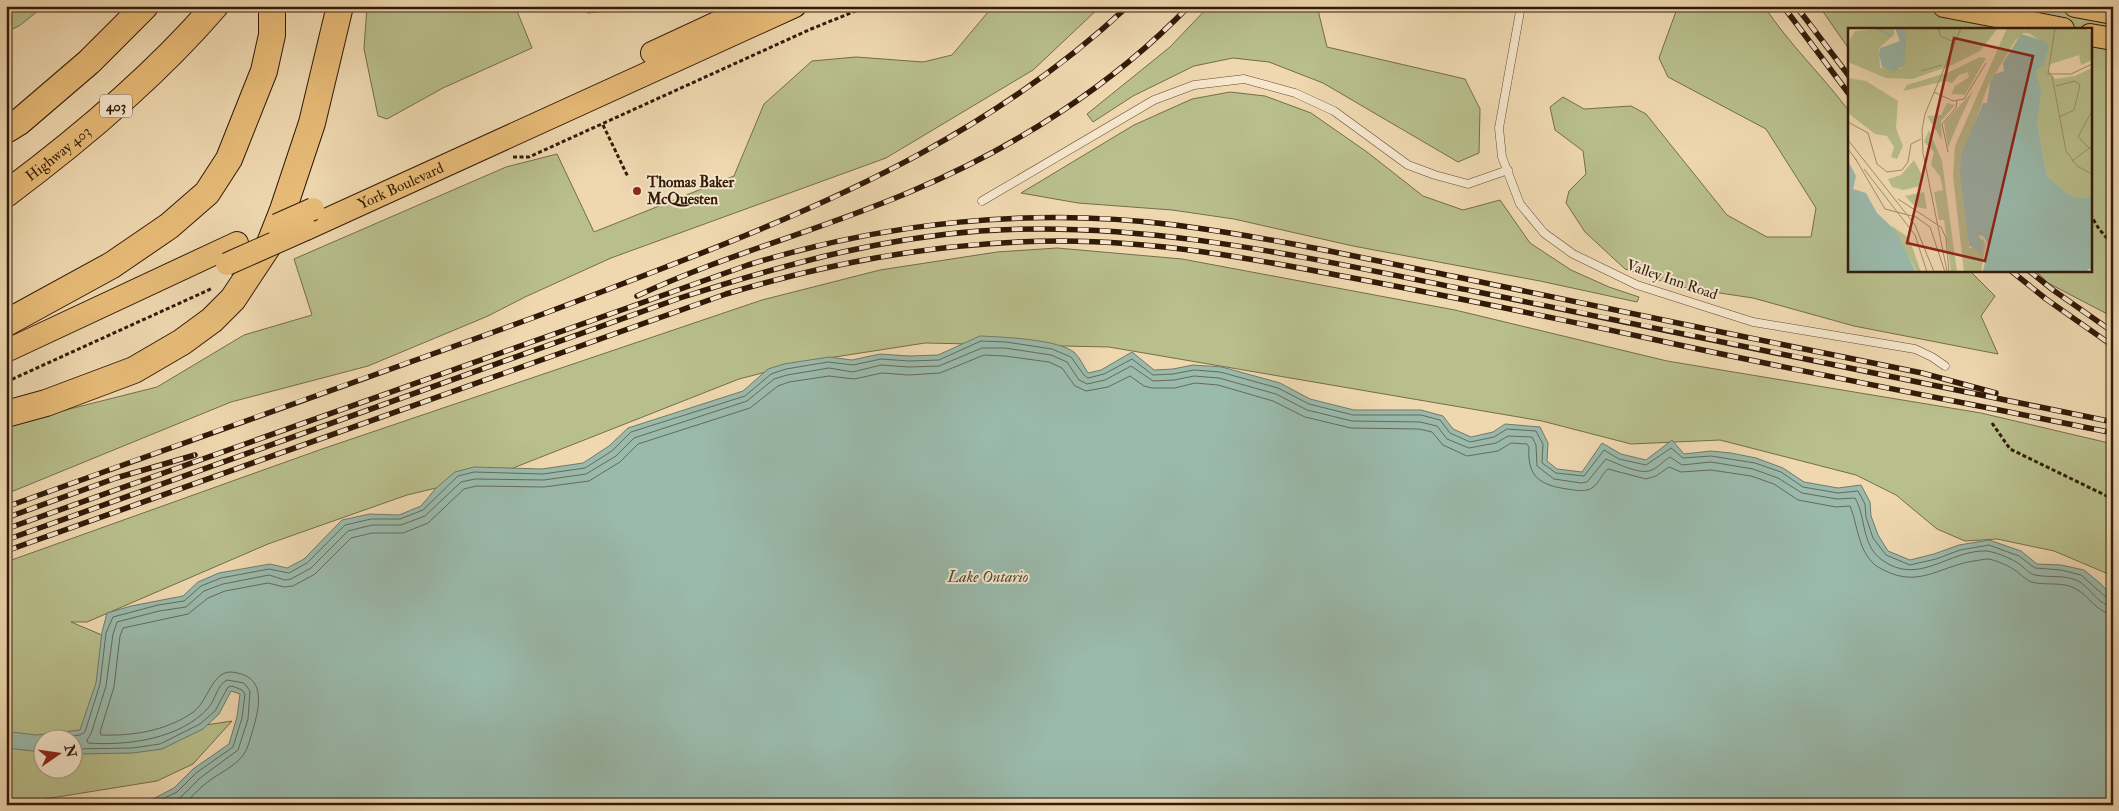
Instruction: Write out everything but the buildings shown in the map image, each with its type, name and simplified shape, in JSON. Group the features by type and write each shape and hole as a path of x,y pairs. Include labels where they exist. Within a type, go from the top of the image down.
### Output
{"highway":[{"path":"6,130 19,122 89,62 145,6"},
{"name":"Highway 403","path":"6,194 60,154 123,100 187,38 216,6"},
{"path":"6,323 112,265 169,226 207,193 229,159 264,71 272,34 272,6"},
{"path":"6,414 46,403 134,370 182,342 212,320 233,298 270,243 283,210 312,123 340,6"}],"main road":[{"name":"York Boulevard","path":"6,366 227,264 309,219 753,6"},
{"name":"York Boulevard","path":"6,351 237,243 309,219 795,6"},
{"path":"1944,6 2058,28"},
{"path":"2075,6 2113,13"},
{"path":"2092,35 2113,39"}],"lane":[{"name":"Valley Inn Road","path":"1521,6 1499,128 1502,157 1520,204 1544,232 1573,254 1637,286 1753,322 1915,350 1932,357 1945,366"},
{"path":"982,201 1154,100 1194,85 1244,79 1294,93 1334,111 1408,165 1435,175 1468,184 1508,170"}],"path":[{"path":"648,6 650,11"},
{"path":"507,156 529,157 868,6"},
{"path":"603,125 628,177"},
{"path":"2092,217 2113,245"},
{"path":"6,382 218,286"},
{"path":"1992,423 2010,449 2113,499"}],"green space":[{"path":"6,6 44,6 19,26 6,32"},
{"path":"367,6 515,6 532,48 443,88 387,119 378,116 364,49"},
{"path":"579,6 658,6 588,13"},
{"path":"993,6 1101,6 1033,70 886,158 611,258 488,316 368,366 231,402 6,494 6,425 157,387 244,335 312,315 294,259 506,167 557,154 594,232 734,176 764,104 812,61 856,57 923,62 952,55"},
{"path":"1209,6 1317,6 1327,47 1465,79 1480,109 1479,153 1458,162 1323,83 1269,62 1233,58 1194,66 1133,96 1093,122 1087,114 1170,47"},
{"path":"1678,6 1764,6 1848,110 1848,271 1970,271 1995,296 1981,316 1998,354 1854,326 1753,298 1680,287 1625,269 1585,232 1566,203 1569,191 1586,174 1583,151 1555,130 1550,107 1563,97 1584,109 1631,106 1646,114 1727,215 1767,237 1811,237 1816,208 1766,129 1668,77 1659,58"},
{"path":"1819,6 2113,6 2113,317 2048,283 2036,271 2092,271 2092,28 1848,28 1848,48"},
{"path":"1230,92 1265,96 1311,113 1367,152 1423,196 1463,210 1500,200 1530,243 1571,270 1609,287 1639,297 1637,302 1540,281 1353,246 1234,219 1172,210 1078,203 1021,193 1134,125 1192,99"},
{"path":"1057,248 1182,259 1455,310 1667,361 1981,413 2113,444 2113,576 2054,551 1997,539 1965,541 1937,529 1896,495 1856,475 1720,440 1631,444 1542,421 1109,347 925,343 809,361 739,379 503,472 407,495 268,544 87,622 71,622 116,641 110,710 82,731 82,728 32,728 32,778 82,778 82,744 232,721 193,764 157,781 20,803 6,802 6,562 322,449 762,300 880,270 997,252"}],"water":[{"name":"Lake Ontario","path":"980,336 1029,340 1067,348 1075,353 1088,373 1101,370 1132,352 1154,370 1193,365 1222,367 1280,383 1310,399 1354,410 1421,410 1443,416 1453,429 1471,437 1493,432 1505,424 1540,427 1548,443 1547,461 1557,469 1582,472 1602,443 1621,454 1646,460 1672,440 1684,454 1711,451 1731,453 1756,458 1783,468 1804,482 1838,488 1861,485 1870,502 1871,516 1878,535 1888,551 1910,560 1959,545 1989,540 2021,551 2037,564 2061,565 2084,570 2113,597 2113,805 116,805 151,800 174,788 193,769 229,744 237,717 240,694 231,691 219,714 203,729 162,749 133,753 82,754 81,728 96,683 102,632 107,613 131,606 183,596 198,582 219,573 270,564 287,568 304,559 342,520 370,514 399,515 421,506 436,488 455,472 474,467 542,469 583,463 609,446 628,428 743,391 768,369 784,364 829,357 852,360 880,354 938,355"},
{"name":"Lake Ontario","path":"12,732 32,734 32,751 6,748 6,734"}],"railway":[{"path":"6,507 532,318 689,258 807,209 865,182 975,122 1028,87 1079,48 1128,6"},
{"path":"637,296 705,267 878,205 950,174 987,155 1024,135 1060,112 1128,63 1189,6"},
{"path":"1783,6 1848,93"},
{"path":"1796,6 1848,75"},
{"path":"6,529 748,265 800,250 853,238 960,222 1013,218 1121,220 1175,225 1251,236 1922,373 1996,393"},
{"path":"6,540 680,298 754,275 865,247 902,240 980,231 1042,229 1104,231 1228,244 1351,266 2113,422"},
{"path":"6,551 726,294 808,272 892,255 934,249 1018,242 1061,241 1132,244 1167,247 1272,263 1462,299 1774,365 2113,433"},
{"path":"2011,271 2046,299 2113,346"},
{"path":"2029,271 2113,332"},
{"path":"6,518 116,478 195,455"}],"place":[{"name":"Thomas Baker McQuesten","path":"637,191"}]}
